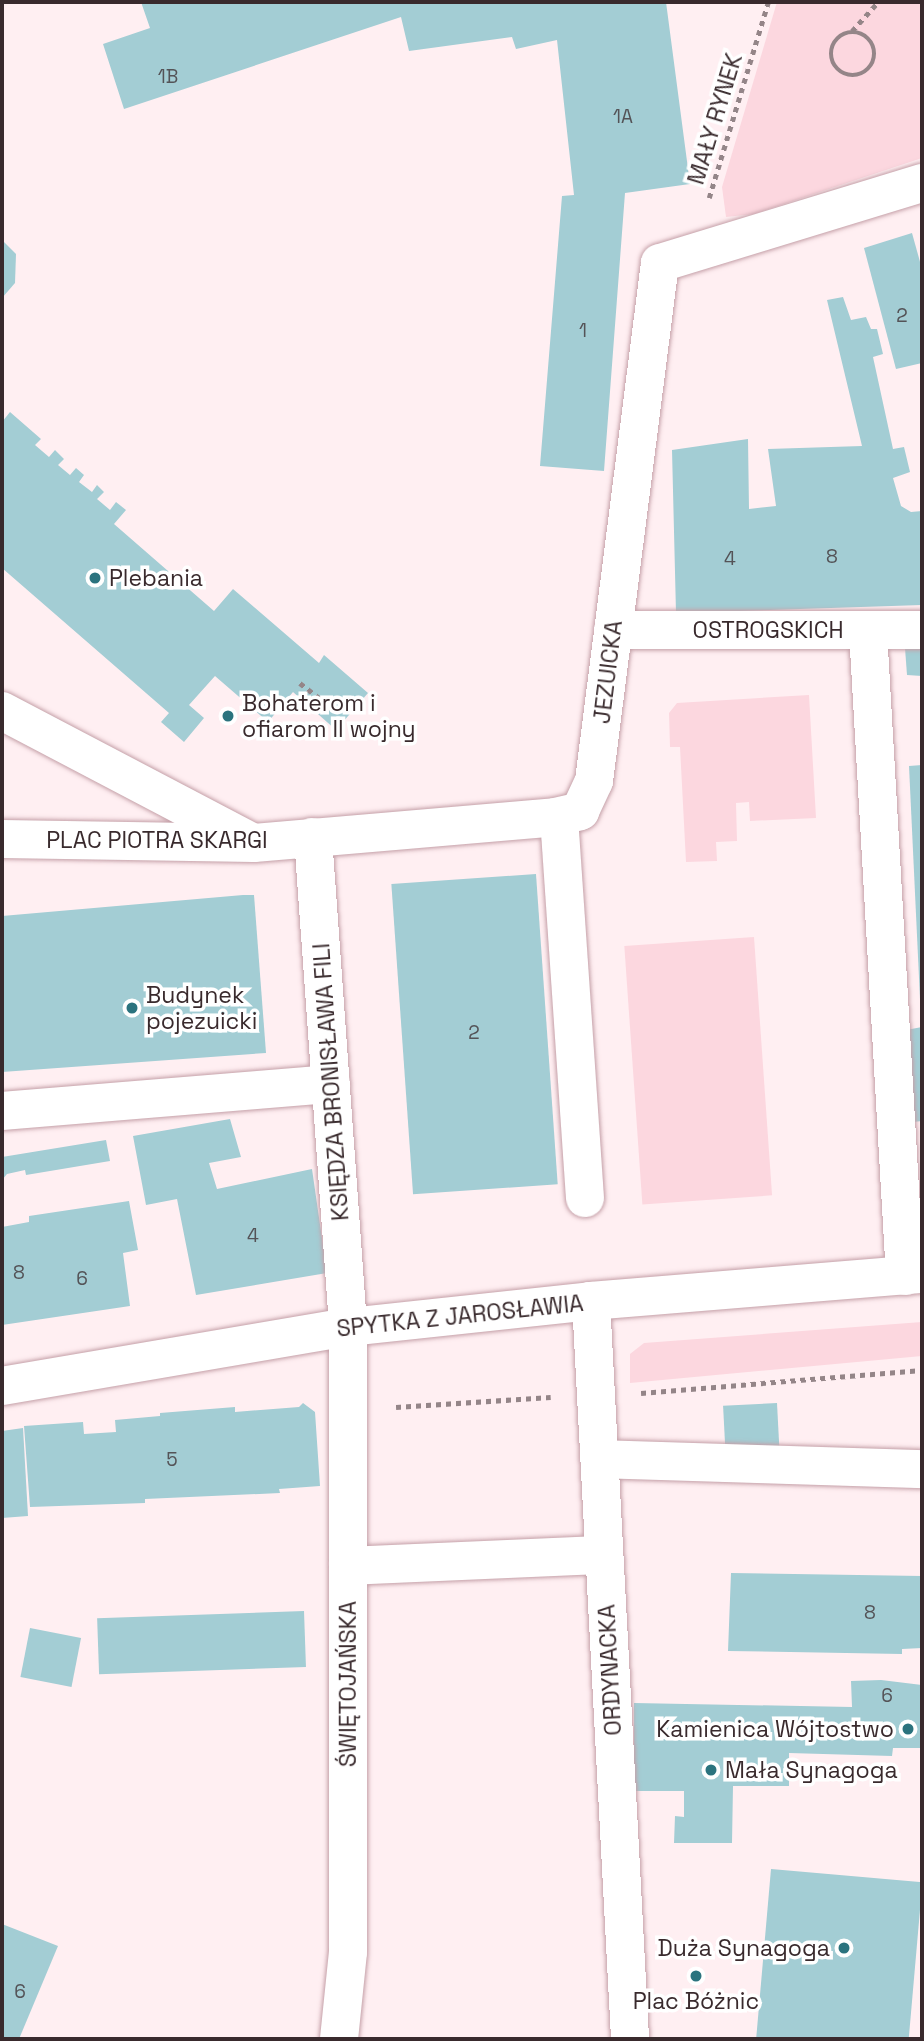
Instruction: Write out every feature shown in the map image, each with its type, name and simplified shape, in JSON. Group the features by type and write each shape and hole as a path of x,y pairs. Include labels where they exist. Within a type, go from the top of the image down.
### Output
{"street":[{"path":"711,248 922,183"},
{"name":"JEZUICKA","path":"313,837 559,817 580,811 594,781 660,263 711,248"},
{"name":"OSTROGSKICH","path":"613,630 922,631"},
{"path":"868,631 914,1275"},
{"path":"2,711 254,843"},
{"path":"559,817 585,1198"},
{"name":"PLAC PIOTRA SKARGI","path":"2,839 254,843 313,837"},
{"name":"KSIĘDZA BRONISŁAWA FILI","path":"313,837 348,1328"},
{"path":"2,1111 331,1084"},
{"name":"SPYTKA Z JAROSŁAWIA","path":"2,1386 348,1328 591,1301 914,1275"},
{"name":"ORDYNACKA","path":"591,1301 630,2039"},
{"name":"ŚWIĘTOJAŃSKA","path":"339,2039 348,1952 348,1328"},
{"path":"600,1459 922,1469"},
{"path":"348,1566 604,1555"}],"path":[{"name":"MAŁY RYNEK","path":"711,248 709,195 768,2"},
{"path":"852,31 872,42 875,53 865,73 853,76 834,66 830,55 840,35 852,31 878,2"},
{"path":"300,683 323,701"},
{"path":"660,1391 922,1370"},
{"path":"387,1408 562,1396"}],"shaded area":[{"path":"777,2 922,2 922,158 754,214 726,217 722,187"},
{"path":"809,695 816,818 750,821 749,802 736,803 737,841 716,842 717,861 686,862 680,747 670,747 669,713 677,703"},
{"path":"754,937 772,1195 642,1204 624,946"},
{"path":"922,1322 922,1356 630,1383 630,1354 644,1343"}],"building":[{"path":"141,2 666,2 690,184 625,193 604,471 540,466 562,196 574,195 557,40 516,49 512,37 409,51 401,17 124,109 103,44 150,28"},
{"path":"912,233 922,269 922,363 896,369 864,248"},
{"path":"2,240 16,254 15,283 2,298"},
{"path":"843,297 851,320 866,317 871,329 877,329 883,354 873,357 893,449 904,447 910,472 893,478 901,506 911,512 922,511 922,605 676,613 672,450 748,439 749,509 776,506 768,449 862,446 827,300"},
{"name":"Plebania","path":"10,412 41,439 35,445 49,457 55,450 64,459 58,465 70,475 76,468 84,475 79,482 92,492 97,485 104,492 97,499 110,510 116,502 126,510 114,524 214,611 233,589 319,663 324,655 368,693 336,730 293,692 268,722 215,676 189,705 204,718 184,742 161,722 169,713 2,568 2,422"},
{"path":"922,647 922,676 907,675 905,648"},
{"path":"922,765 922,999 920,999 909,766"},
{"path":"536,874 558,1184 413,1194 391,884"},
{"name":"Budynek pojezuicki","path":"254,895 266,1053 2,1072 2,916"},
{"path":"922,1027 922,1121 913,1122 906,1030"},
{"path":"230,1119 241,1157 209,1163 217,1189 312,1169 327,1273 196,1295 177,1199 146,1205 133,1136"},
{"path":"106,1140 110,1161 26,1175 25,1170 7,1174 2,1180 2,1157"},
{"path":"129,1201 138,1250 123,1253 130,1306 2,1325 2,1227 29,1222 29,1216"},
{"path":"303,1403 315,1412 320,1486 279,1489 280,1493 145,1499 145,1503 30,1507 24,1426 83,1422 84,1434 116,1432 115,1420 160,1416 160,1413 235,1407 235,1412 299,1407"},
{"path":"777,1403 779,1448 725,1451 723,1406"},
{"path":"23,1428 28,1516 2,1518 2,1431"},
{"path":"731,1573 922,1576 922,1648 902,1649 902,1654 728,1651"},
{"path":"304,1611 306,1667 99,1674 97,1618"},
{"path":"30,1628 81,1638 72,1687 20,1677"},
{"name":"Mała Synagoga","path":"881,1680 922,1685 922,1748 893,1748 892,1756 789,1753 789,1786 733,1786 732,1843 674,1843 675,1816 684,1817 684,1791 634,1791 634,1703 852,1707 851,1681"},
{"name":"Duża Synagoga","path":"771,1869 922,1882 909,2039 756,2038"},
{"path":"2,1924 58,1946 19,2039 2,2039"}],"place":[{"name":"Plebania","path":"95,578"},
{"name":"Bohaterom i ofiarom II wojny","path":"228,716"},
{"name":"Budynek pojezuicki","path":"132,1008"},
{"name":"Kamienica Wójtostwo","path":"908,1729"},
{"name":"Mała Synagoga","path":"711,1770"},
{"name":"Duża Synagoga","path":"844,1948"},
{"name":"Plac Bóżnic","path":"696,1976"}]}
